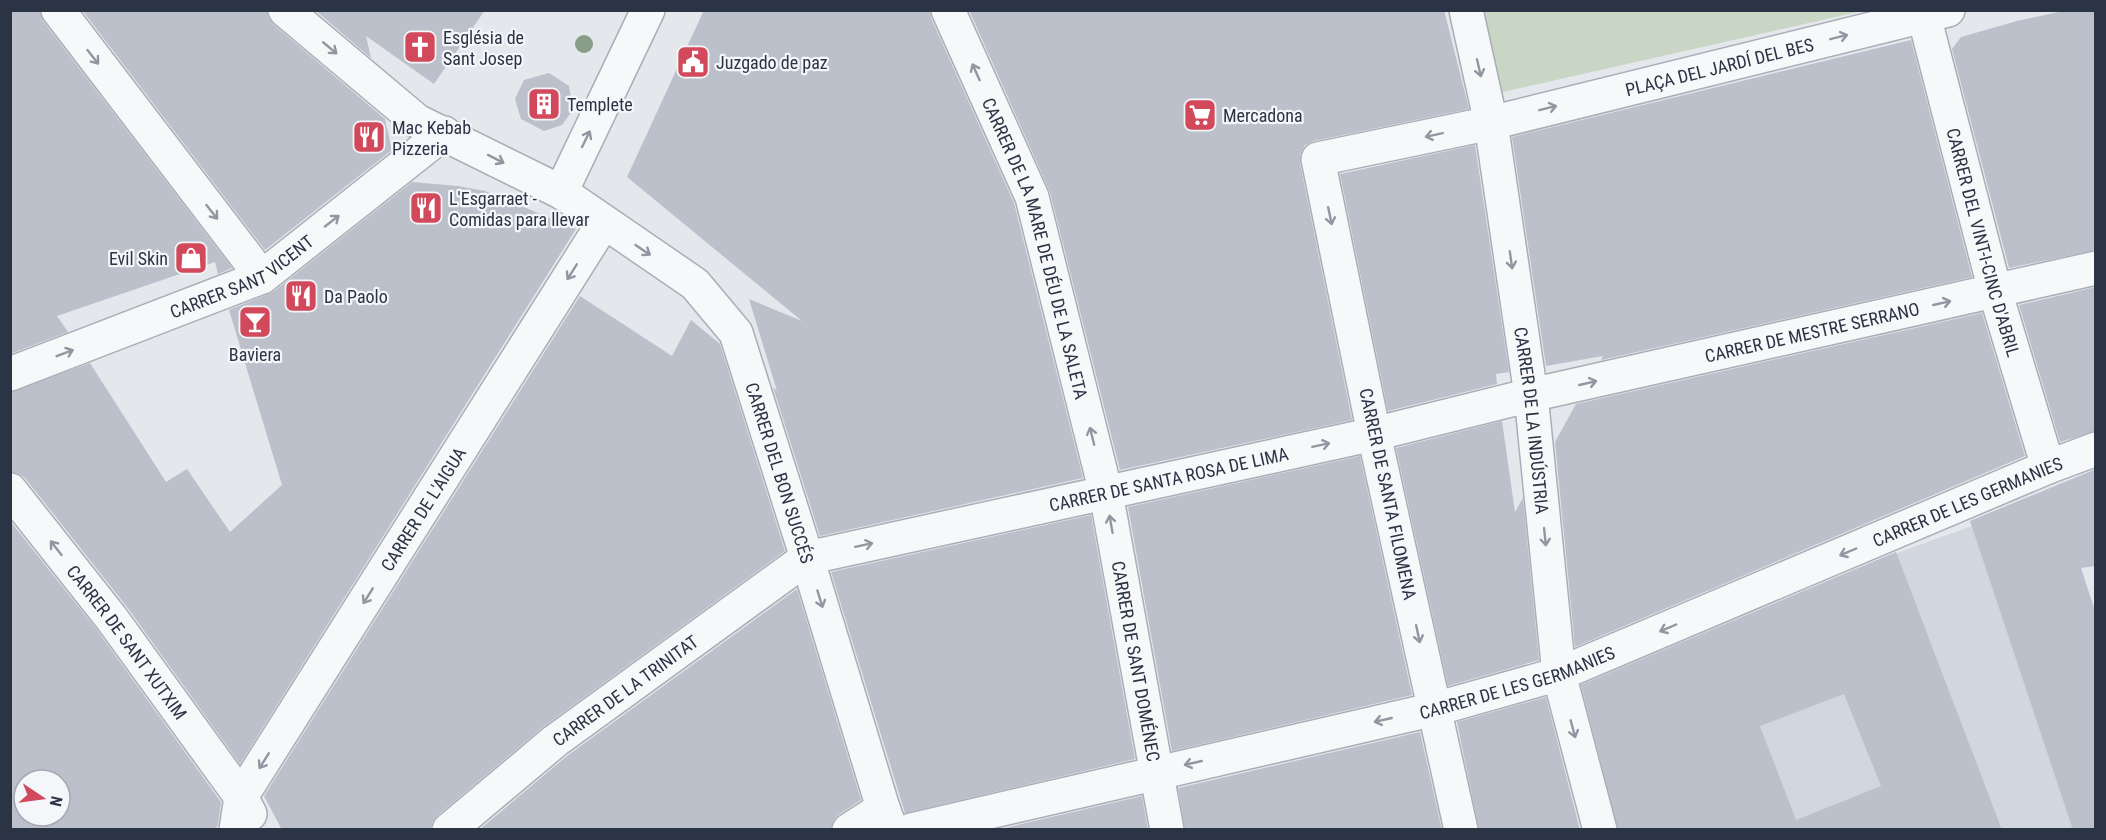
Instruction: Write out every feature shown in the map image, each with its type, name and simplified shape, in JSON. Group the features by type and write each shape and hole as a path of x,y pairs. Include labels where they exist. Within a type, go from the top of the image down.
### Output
{"street":[{"path":"58,10 262,276"},
{"name":"CARRER DEL BON SUCCÉS","path":"285,10 417,121 561,192 695,284 736,333 887,819"},
{"path":"561,192 648,10"},
{"name":"CARRER DE LA MARE DE DÉU DE LA SALETA","path":"948,10 1032,197 1106,493"},
{"name":"CARRER DE LA INDÚSTRIA","path":"1466,10 1491,123 1531,396 1559,674 1600,830"},
{"name":"PLAÇA DEL JARDÍ DEL BES","path":"1318,159 1491,123 1936,13"},
{"name":"CARRER DEL VINT-I-CINC D'ABRIL","path":"1936,13 1995,291 2048,467"},
{"name":"CARRER SANT VICENT","path":"10,374 262,276 444,133"},
{"name":"CARRER DE SANTA FILOMENA","path":"1318,159 1374,434 1461,830"},
{"name":"CARRER DE L'AIGUA","path":"241,797 604,222"},
{"name":"CARRER DE MESTRE SERRANO","path":"1531,396 2096,268"},
{"name":"CARRER DE SANTA ROSA DE LIMA","path":"807,558 1374,434 1531,396"},
{"name":"CARRER DE LES GERMANIES","path":"911,830 1435,709 1559,674 2048,467 2096,449"},
{"name":"CARRER DE SANT XUTXIM","path":"10,490 112,619 241,797 258,830"},
{"name":"CARRER DE SANT DOMÉNEC","path":"1106,493 1167,830"},
{"name":"CARRER DE LA TRINITAT","path":"449,830 555,741 807,558"},
{"path":"236,830 241,797"},
{"path":"849,830 887,819"}],"shaded area":[{"path":"2057,489 2095,829 1620,829 1579,684 1897,553 1972,526"}],"green space":[{"path":"1477,11 1862,11 1494,94"}],"building":[{"path":"10,10 40,10 43,21 232,268 218,274 215,262 57,316 68,332 10,354"},
{"path":"82,10 267,10 268,17 273,24 385,119 392,150 265,250"},
{"name":"Església de Sant Josep","path":"315,10 485,10 434,84 366,36 371,58"},
{"path":"704,10 930,10 931,18 1014,203 1083,478 820,536 773,387 777,391 749,299 802,321 627,177"},
{"path":"969,10 1444,10 1469,109 1314,141 1305,145 1300,154 1352,420 1120,470 1050,192"},
{"path":"2068,10 2096,10 2096,250 2009,268 1952,49 1961,37 2017,21"},
{"path":"1911,40 1972,277 1601,360 1603,356 1546,366 1512,137"},
{"name":"Templete","path":"549,73 569,86 573,110 562,125 544,131 521,119 515,99 524,80"},
{"path":"1475,145 1509,372 1496,374 1497,384 1388,411 1340,174"},
{"path":"412,182 485,191 576,229 240,764 127,607 25,478 10,472 10,392 90,363 166,482 187,469 230,532 282,485 229,310 273,292"},
{"path":"2096,287 2096,431 2060,442 2019,305"},
{"path":"580,296 672,356 691,320 720,344 785,551 543,727 437,816 432,823 431,830 282,830 264,796"},
{"path":"1982,313 2025,456 1575,647 1555,442 1576,404"},
{"path":"1502,421 1515,512 1523,498 1539,660 1448,686 1396,448"},
{"path":"1360,456 1412,695 1172,751 1128,507"},
{"path":"2096,469 2096,566 2081,568 2096,614 2096,830 2073,830 1970,521"},
{"path":"1091,515 1135,759 905,813 831,572"},
{"path":"10,521 97,630 221,802 218,825 215,830 10,830"},
{"path":"1896,552 2002,830 1618,830 1581,685","holes":["1844,694 1881,786 1796,820 1760,726"]},
{"path":"797,589 861,800 838,815 833,821 831,830 479,830 567,756"},
{"path":"1546,697 1580,830 1479,830 1457,722"},
{"path":"1420,732 1442,830 1185,830 1178,788"},
{"path":"1142,796 1148,830 996,830"}],"place":[{"name":"Església de Sant Josep","path":"420,47"},
{"name":"Juzgado de paz","path":"693,62"},
{"name":"Templete","path":"544,104"},
{"name":"Mercadona","path":"1200,115"},
{"name":"Mac Kebab Pizzeria","path":"369,137"},
{"name":"L'Esgarraet - Comidas para llevar","path":"426,208"},
{"name":"Evil Skin","path":"191,258"},
{"name":"Da Paolo","path":"301,296"},
{"name":"Baviera","path":"255,322"}]}
